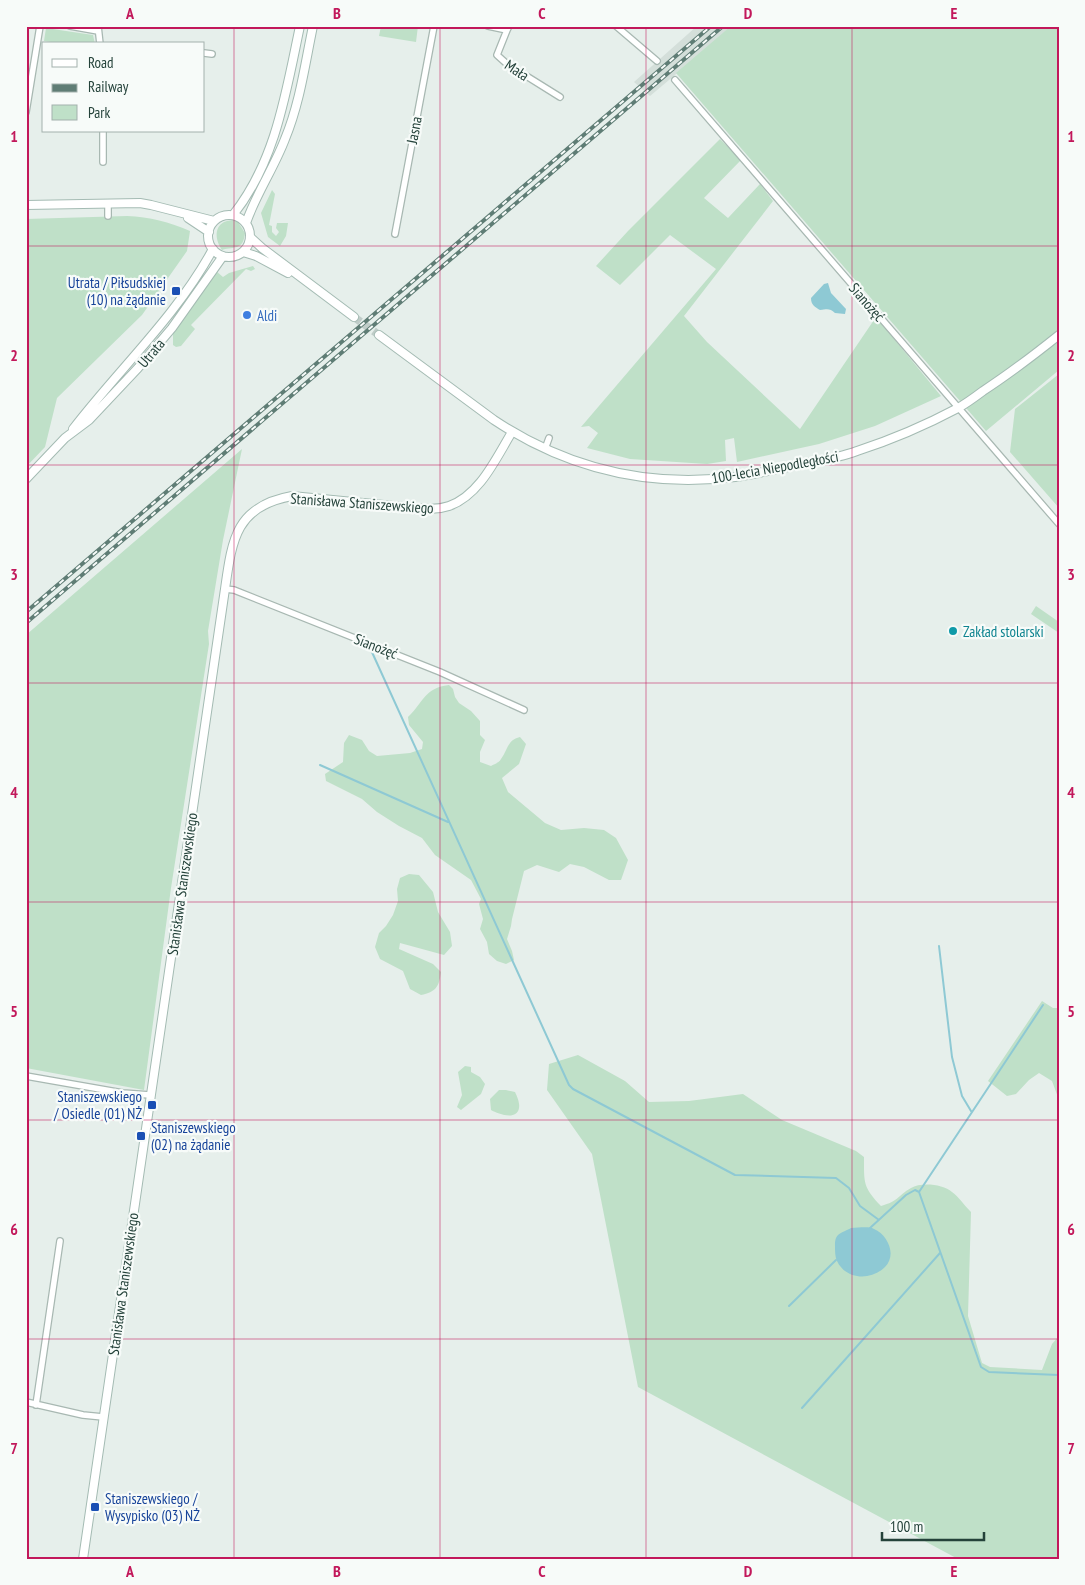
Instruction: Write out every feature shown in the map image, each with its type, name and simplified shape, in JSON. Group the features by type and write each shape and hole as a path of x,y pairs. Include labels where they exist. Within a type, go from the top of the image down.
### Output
{"main road":[{"path":"233,215 254,184 268,155 278,126 300,26"},
{"path":"246,223 252,206 280,152 290,126 313,26"},
{"path":"26,206 125,202 151,205 214,222"},
{"path":"181,214 209,232"},
{"path":"226,215 233,215 246,223 249,228 250,238 243,252 234,256 223,256 213,249 210,244 209,232 214,222 226,215"},
{"path":"250,238 354,317"},
{"name":"Utrata","path":"26,479 65,438 92,404 162,325 213,249"},
{"path":"243,252 256,256 318,290"},
{"name":"Utrata","path":"65,438 89,420 138,368 172,328 223,256"},
{"name":"100-lecia Niepodległości","path":"379,335 512,432 545,448 579,462 623,475 682,480 727,478 776,470 856,452 902,434 959,408 1005,377 1059,335"},
{"name":"Stanisława Staniszewskiego","path":"83,1559 225,588 236,534 251,514 268,502 292,496 414,508 432,509 449,506 470,494 483,478 512,432"}],"street":[{"path":"26,112 40,26"},
{"path":"70,26 98,28 100,42"},
{"name":"Jasna","path":"395,234 434,26"},
{"path":"488,26 508,28"},
{"path":"616,26 657,61"},
{"name":"Mała","path":"508,28 497,55 500,60 560,98"},
{"path":"205,53 212,54"},
{"name":"Sianożęć","path":"675,80 1059,524"},
{"path":"103,132 103,162"},
{"path":"108,203 108,216"},
{"path":"545,448 550,438"},
{"name":"Sianożęć","path":"225,588 440,672 524,710"},
{"path":"26,1076 150,1095"},
{"path":"36,1405 60,1241"},
{"path":"26,1402 83,1415 103,1416"}],"shaded area":[{"path":"697,26 733,26 650,96 634,82"}],"green space":[{"path":"381,26 418,26 416,42 379,36"},
{"path":"731,26 1059,26 1059,370 986,431 676,73"},
{"path":"46,28 93,35 95,42 51,42 44,41"},
{"path":"720,139 741,160 704,198 728,218 760,184 773,201 684,316 707,342 800,429 876,317 941,396 875,426 819,444 737,462 734,438 725,440 726,461 707,464 630,459 587,448 598,433 589,426 581,427 716,269 670,235 620,285 596,266 628,231"},
{"path":"272,190 275,194 269,225 272,226 272,232 276,236 279,232 276,228 277,223 288,223 286,236 280,246 268,237 261,213"},
{"path":"127,216 159,220 190,231 187,251 142,315 57,398 45,447 26,467 26,219"},
{"path":"236,219 245,233 244,239 238,247 222,250 217,239 218,228 224,222"},
{"path":"253,266 255,269 251,271 246,269 191,325 195,329 181,346 176,347 173,345 173,333 216,271 223,277 229,273"},
{"path":"1059,374 1059,508 1010,452 1015,409"},
{"path":"242,449 223,540 208,631 209,644 171,888 144,1090 26,1068 26,635"},
{"path":"1036,606 1059,622 1059,633 1031,614"},
{"path":"449,685 453,689 459,703 471,711 480,721 480,735 485,740 480,752 480,762 491,766 498,762 510,743 516,738 520,737 526,744 519,764 502,778 508,792 545,823 561,830 584,828 604,830 616,838 628,860 621,880 609,880 584,867 570,864 559,872 537,865 524,871 507,939 514,960 506,964 497,961 489,954 487,942 480,929 483,919 479,904 481,899 471,880 435,855 422,838 377,812 362,799 326,781 325,774 343,762 344,743 349,735 362,740 369,751 377,756 410,753 422,749 423,742 409,725 408,717 429,692"},
{"path":"409,874 419,875 433,892 438,912 450,932 452,946 444,955 400,943 399,949 433,964 441,972 436,988 421,995 410,989 403,971 380,959 375,947 379,933 393,915 398,901 397,889 400,878"},
{"path":"1042,1001 1053,1008 1059,1008 1059,1100 1052,1081 1039,1073 1029,1080 1016,1094 1007,1096 988,1081"},
{"path":"578,1055 625,1081 649,1102 689,1101 743,1094 782,1120 856,1151 864,1157 866,1184 871,1194 881,1206 895,1200 911,1188 920,1185 943,1187 957,1196 971,1212 968,1316 982,1363 990,1367 1042,1370 1052,1344 1059,1336 1059,1559 958,1559 638,1387 592,1154 547,1090 549,1064"},
{"path":"465,1066 471,1067 471,1072 480,1077 485,1084 481,1094 461,1110 457,1107 462,1095 458,1072"},
{"path":"499,1090 515,1092 519,1106 518,1112 507,1115 491,1110 490,1099"}],"water":[{"path":"828,283 831,293 846,309 845,314 835,313 828,309 820,310 813,304 811,298 824,284"},
{"path":"851,1228 872,1228 887,1240 890,1251 889,1262 879,1272 866,1276 852,1275 846,1272 837,1261 835,1240 839,1234"}],"waterway":[{"path":"371,650 569,1085 573,1089 735,1175 836,1178 849,1188 860,1206 879,1220"},
{"path":"320,765 448,822"},
{"path":"939,946 952,1057 962,1096 971,1111"},
{"path":"919,1192 1043,1005"},
{"path":"870,1228 906,1195 915,1190 919,1192 981,1367 989,1372 1059,1375"},
{"path":"802,1408 940,1253"},
{"path":"789,1306 836,1260"}],"tunnel":[{"path":"354,317 379,335"}],"railway":[{"path":"26,612 711,26"},
{"path":"26,623 723,26"}],"place":[{"name":"Utrata / Piłsudskiej (10) na żądanie","path":"176,291"},
{"name":"Aldi","path":"247,315"},
{"name":"Zakład stolarski","path":"953,631"},
{"name":"Staniszewskiego / Osiedle (01) NŻ","path":"152,1105"},
{"name":"Staniszewskiego (02) na żądanie","path":"141,1136"},
{"name":"Staniszewskiego / Wysypisko (03) NŻ","path":"95,1507"}]}
